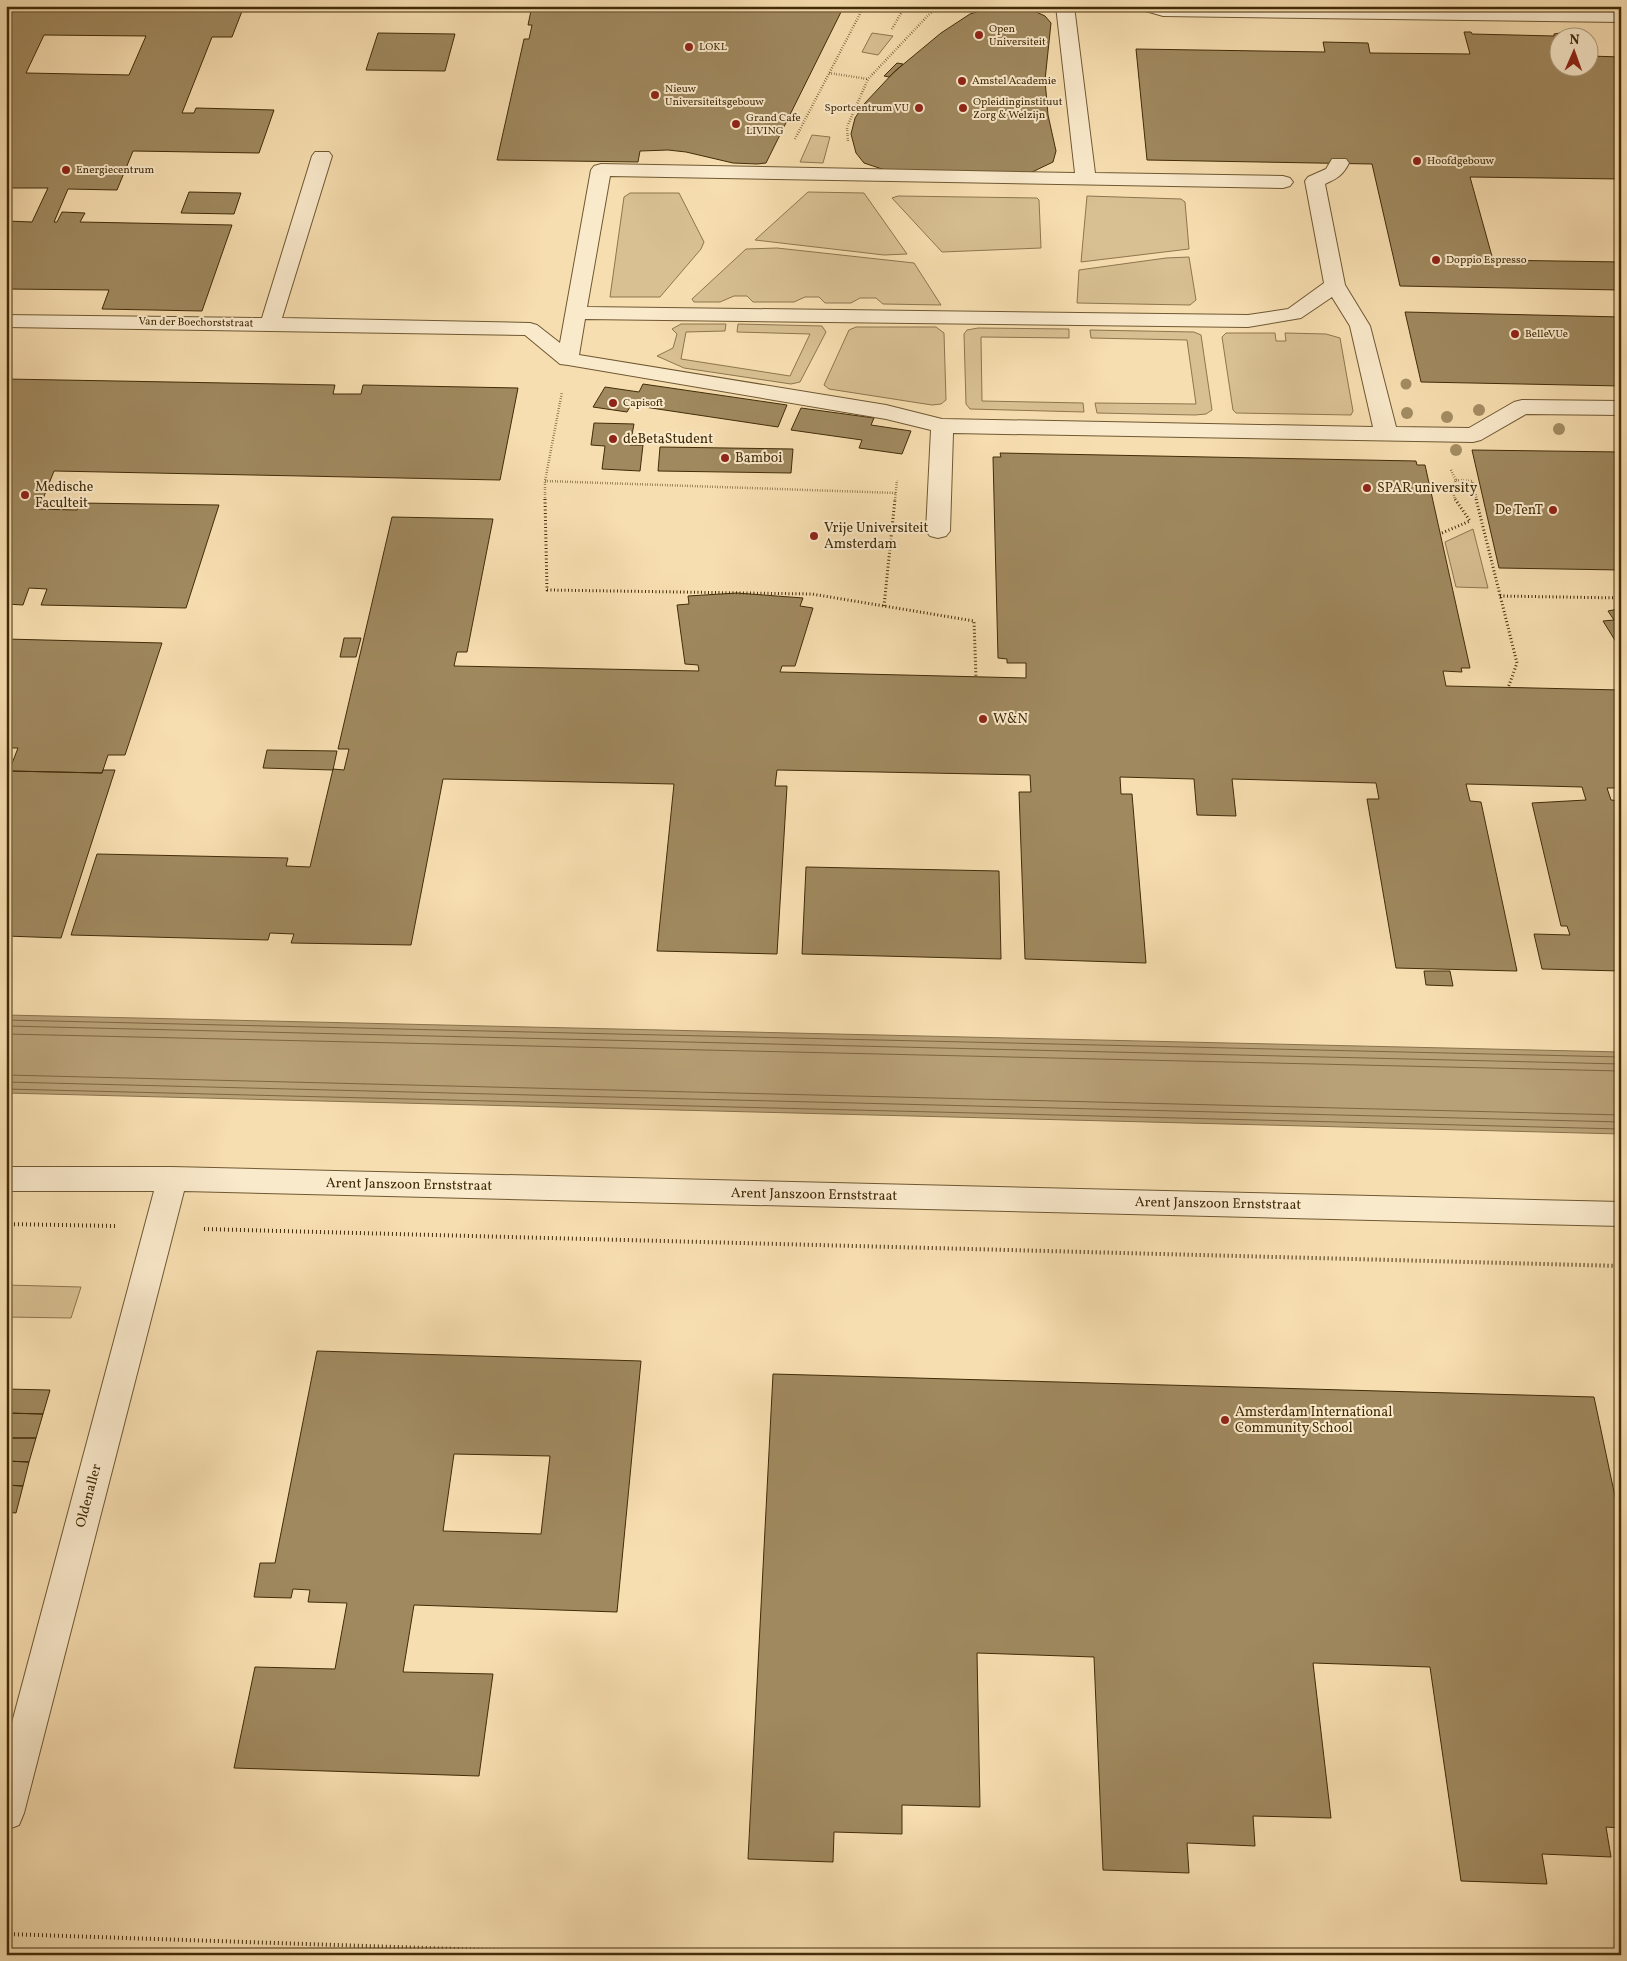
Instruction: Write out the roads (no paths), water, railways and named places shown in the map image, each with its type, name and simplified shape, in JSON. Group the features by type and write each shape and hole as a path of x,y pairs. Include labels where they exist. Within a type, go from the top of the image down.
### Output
{"street":[{"path":"1066,6 1086,179"},
{"path":"1148,6 1163,11 1621,17"},
{"name":"Van der Boechorststraat","path":"6,320 270,324 322,156"},
{"path":"568,359 601,170 850,176 1299,182 1334,173 1339,163"},
{"path":"1299,182 1334,285 1360,326 1386,434"},
{"path":"576,313 1248,321 1294,314 1334,285"},
{"path":"270,324 530,329 568,359 886,412 942,426 1473,435 1522,407 1621,408"},
{"path":"938,531 942,426"},
{"name":"Arent Janszoon Ernststraat","path":"6,1179 172,1179 1621,1214"},
{"name":"Oldenaller","path":"6,1813 172,1179"}],"water":[{"path":"6,1015 1621,1052 1621,1134 6,1093"}],"place":[{"name":"Open Universiteit","path":"979,35"},
{"name":"LOKL","path":"689,47"},
{"name":"Amstel Academie","path":"962,81"},
{"name":"Nieuw Universiteitsgebouw","path":"655,95"},
{"name":"Sportcentrum VU","path":"919,108"},
{"name":"Opleidinginstituut Zorg & Welzijn","path":"963,108"},
{"name":"Grand Cafe LIVING","path":"736,124"},
{"name":"Hoofdgebouw","path":"1417,161"},
{"name":"Energiecentrum","path":"66,170"},
{"name":"Doppio Espresso","path":"1436,260"},
{"name":"BelleVUe","path":"1515,334"},
{"name":"Capisoft","path":"613,403"},
{"name":"deBetaStudent","path":"613,439"},
{"name":"Bamboi","path":"725,458"},
{"name":"SPAR university","path":"1367,488"},
{"name":"Medische Faculteit","path":"25,495"},
{"name":"De TenT","path":"1553,510"},
{"name":"Vrije Universiteit Amsterdam","path":"814,536"},
{"name":"W&N","path":"983,719"},
{"name":"Amsterdam International Community School","path":"1225,1420"}]}
